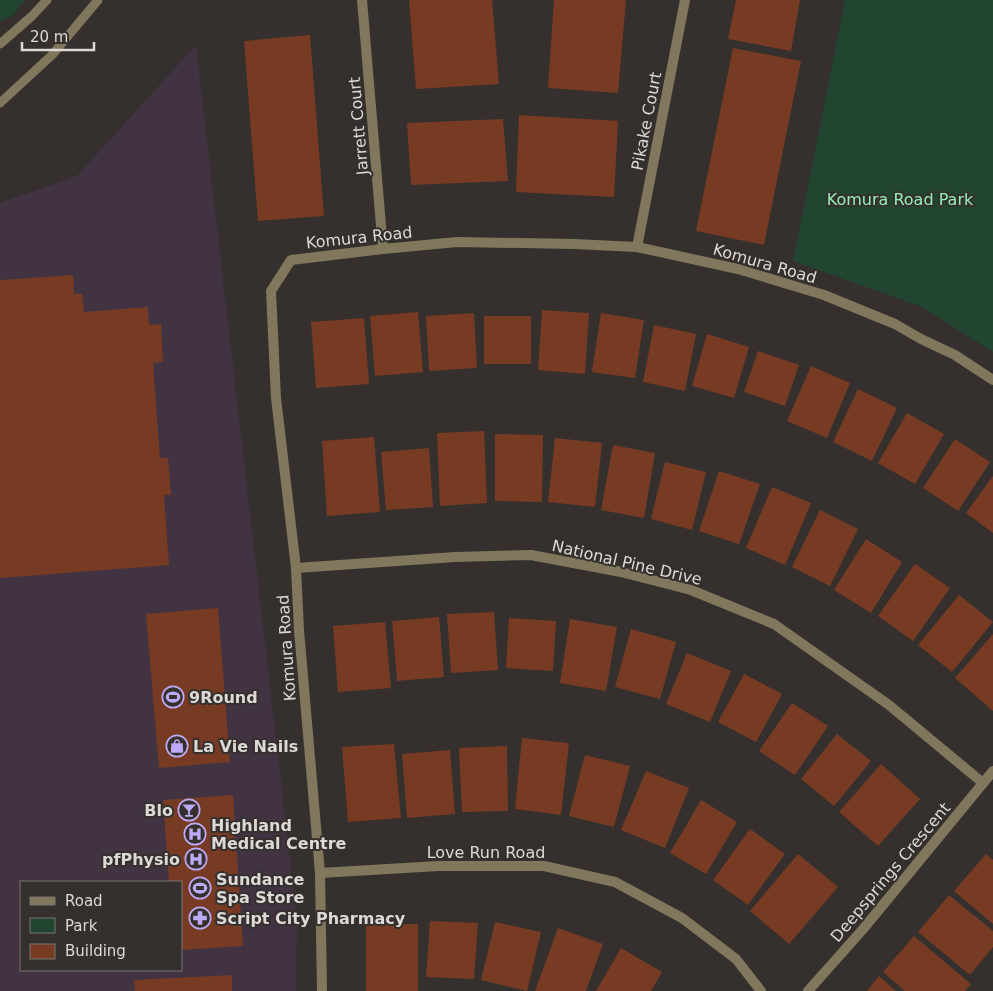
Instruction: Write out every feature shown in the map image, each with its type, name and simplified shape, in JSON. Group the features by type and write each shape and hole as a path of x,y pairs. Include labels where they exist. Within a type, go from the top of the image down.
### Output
{"street":[{"name":"Jarrett Court","path":"362,0 383,249"},
{"name":"Pikake Court","path":"637,247 685,0"},
{"name":"Komura Road","path":"322,991 320,873 298,630 296,568 276,398 271,291 291,260 457,242 637,247 738,269 824,295 895,324 955,355 993,380"},
{"name":"National Pine Drive","path":"296,568 455,557 531,555 621,572 691,590 774,624 889,705 983,784"},
{"name":"Deepsprings Crescent","path":"808,991 864,928 993,771"},
{"name":"Love Run Road","path":"320,873 438,866 544,866 615,882 690,924 736,959 761,991"}],"lane":[{"path":"0,44 47,0"},
{"path":"0,103 52,55 98,0"}],"shaded area":[{"path":"196,45 297,921 296,991 0,991 0,203 77,176"}],"green space":[{"path":"0,0 25,0 12,16 0,21"},
{"name":"Komura Road Park","path":"845,0 993,0 993,352 920,306 793,261"}],"building":[{"path":"409,0 492,0 499,84 416,89"},
{"path":"554,0 626,0 618,93 548,88"},
{"path":"736,0 800,0 791,51 728,39"},
{"path":"310,35 324,216 258,221 244,41"},
{"path":"733,48 801,61 764,245 696,231"},
{"path":"519,115 618,121 614,197 516,192"},
{"path":"503,119 508,181 411,185 407,123"},
{"path":"73,275 74,294 82,294 84,312 148,307 149,325 161,324 163,362 153,363 160,458 168,458 171,495 164,495 169,565 0,578 0,280"},
{"path":"542,310 589,313 585,374 538,370"},
{"path":"418,312 423,372 375,376 370,316"},
{"path":"474,313 477,368 429,371 426,316"},
{"path":"601,313 644,320 635,378 592,372"},
{"path":"484,316 531,316 531,364 484,364"},
{"path":"364,318 369,384 316,388 311,322"},
{"path":"654,325 696,334 685,391 643,382"},
{"path":"707,334 749,347 734,398 692,386"},
{"path":"758,351 799,365 785,406 744,392"},
{"path":"811,366 850,383 827,438 787,421"},
{"path":"858,389 897,408 872,461 833,442"},
{"path":"907,413 944,434 915,484 878,463"},
{"path":"484,431 487,503 440,506 437,433"},
{"path":"495,434 543,435 542,502 495,501"},
{"path":"374,437 380,512 327,516 322,441"},
{"path":"555,438 602,443 595,507 548,502"},
{"path":"955,439 990,462 958,511 923,488"},
{"path":"613,445 655,453 644,518 601,510"},
{"path":"429,448 433,507 386,510 381,452"},
{"path":"665,462 706,472 692,530 651,519"},
{"path":"719,471 760,484 739,544 699,531"},
{"path":"993,476 993,533 966,513"},
{"path":"772,487 811,503 785,565 746,548"},
{"path":"820,510 858,529 830,586 792,567"},
{"path":"866,539 902,562 871,613 834,590"},
{"path":"915,564 950,588 913,641 878,616"},
{"path":"959,595 993,622 952,672 918,645"},
{"path":"218,608 230,762 159,768 146,614"},
{"path":"494,612 498,670 451,673 447,614"},
{"path":"439,617 444,677 397,681 392,621"},
{"path":"509,618 556,621 553,671 506,668"},
{"path":"570,619 617,627 606,691 560,683"},
{"path":"385,622 391,688 338,692 333,626"},
{"path":"631,629 676,642 660,699 615,687"},
{"path":"993,634 993,711 955,678"},
{"path":"687,653 731,671 710,722 666,704"},
{"path":"744,674 782,694 756,742 718,722"},
{"path":"792,703 828,726 795,775 759,751"},
{"path":"837,734 871,761 834,806 801,779"},
{"path":"522,738 569,743 561,815 515,809"},
{"path":"394,744 401,818 348,822 342,747"},
{"path":"507,746 508,811 462,812 459,748"},
{"path":"450,750 455,814 407,818 402,754"},
{"path":"585,755 630,766 614,827 569,816"},
{"path":"881,764 920,799 878,846 839,812"},
{"path":"646,771 689,788 665,848 621,830"},
{"path":"233,795 243,946 182,950 182,881 169,881 163,800"},
{"path":"701,800 737,822 706,874 670,853"},
{"path":"750,829 785,854 748,905 713,880"},
{"path":"798,854 838,887 789,944 750,911"},
{"path":"986,854 993,860 993,924 954,891"},
{"path":"949,895 993,931 993,947 970,975 918,932"},
{"path":"430,921 478,923 474,979 426,977"},
{"path":"495,922 541,932 527,991 481,980"},
{"path":"418,924 418,991 366,991 366,925"},
{"path":"558,928 603,944 586,991 535,991"},
{"path":"914,936 971,984 965,991 905,991 883,972"},
{"path":"621,948 662,972 651,991 596,991"},
{"path":"232,975 232,991 135,991 134,980"},
{"path":"879,976 896,991 867,991"}],"place":[{"name":"9Round","path":"173,697"},
{"name":"La Vie Nails","path":"177,746"},
{"name":"Blo","path":"189,810"},
{"name":"Highland Medical Centre","path":"195,834"},
{"name":"pfPhysio","path":"196,859"},
{"name":"Sundance Spa Store","path":"200,888"},
{"name":"Script City Pharmacy","path":"200,918"}]}
